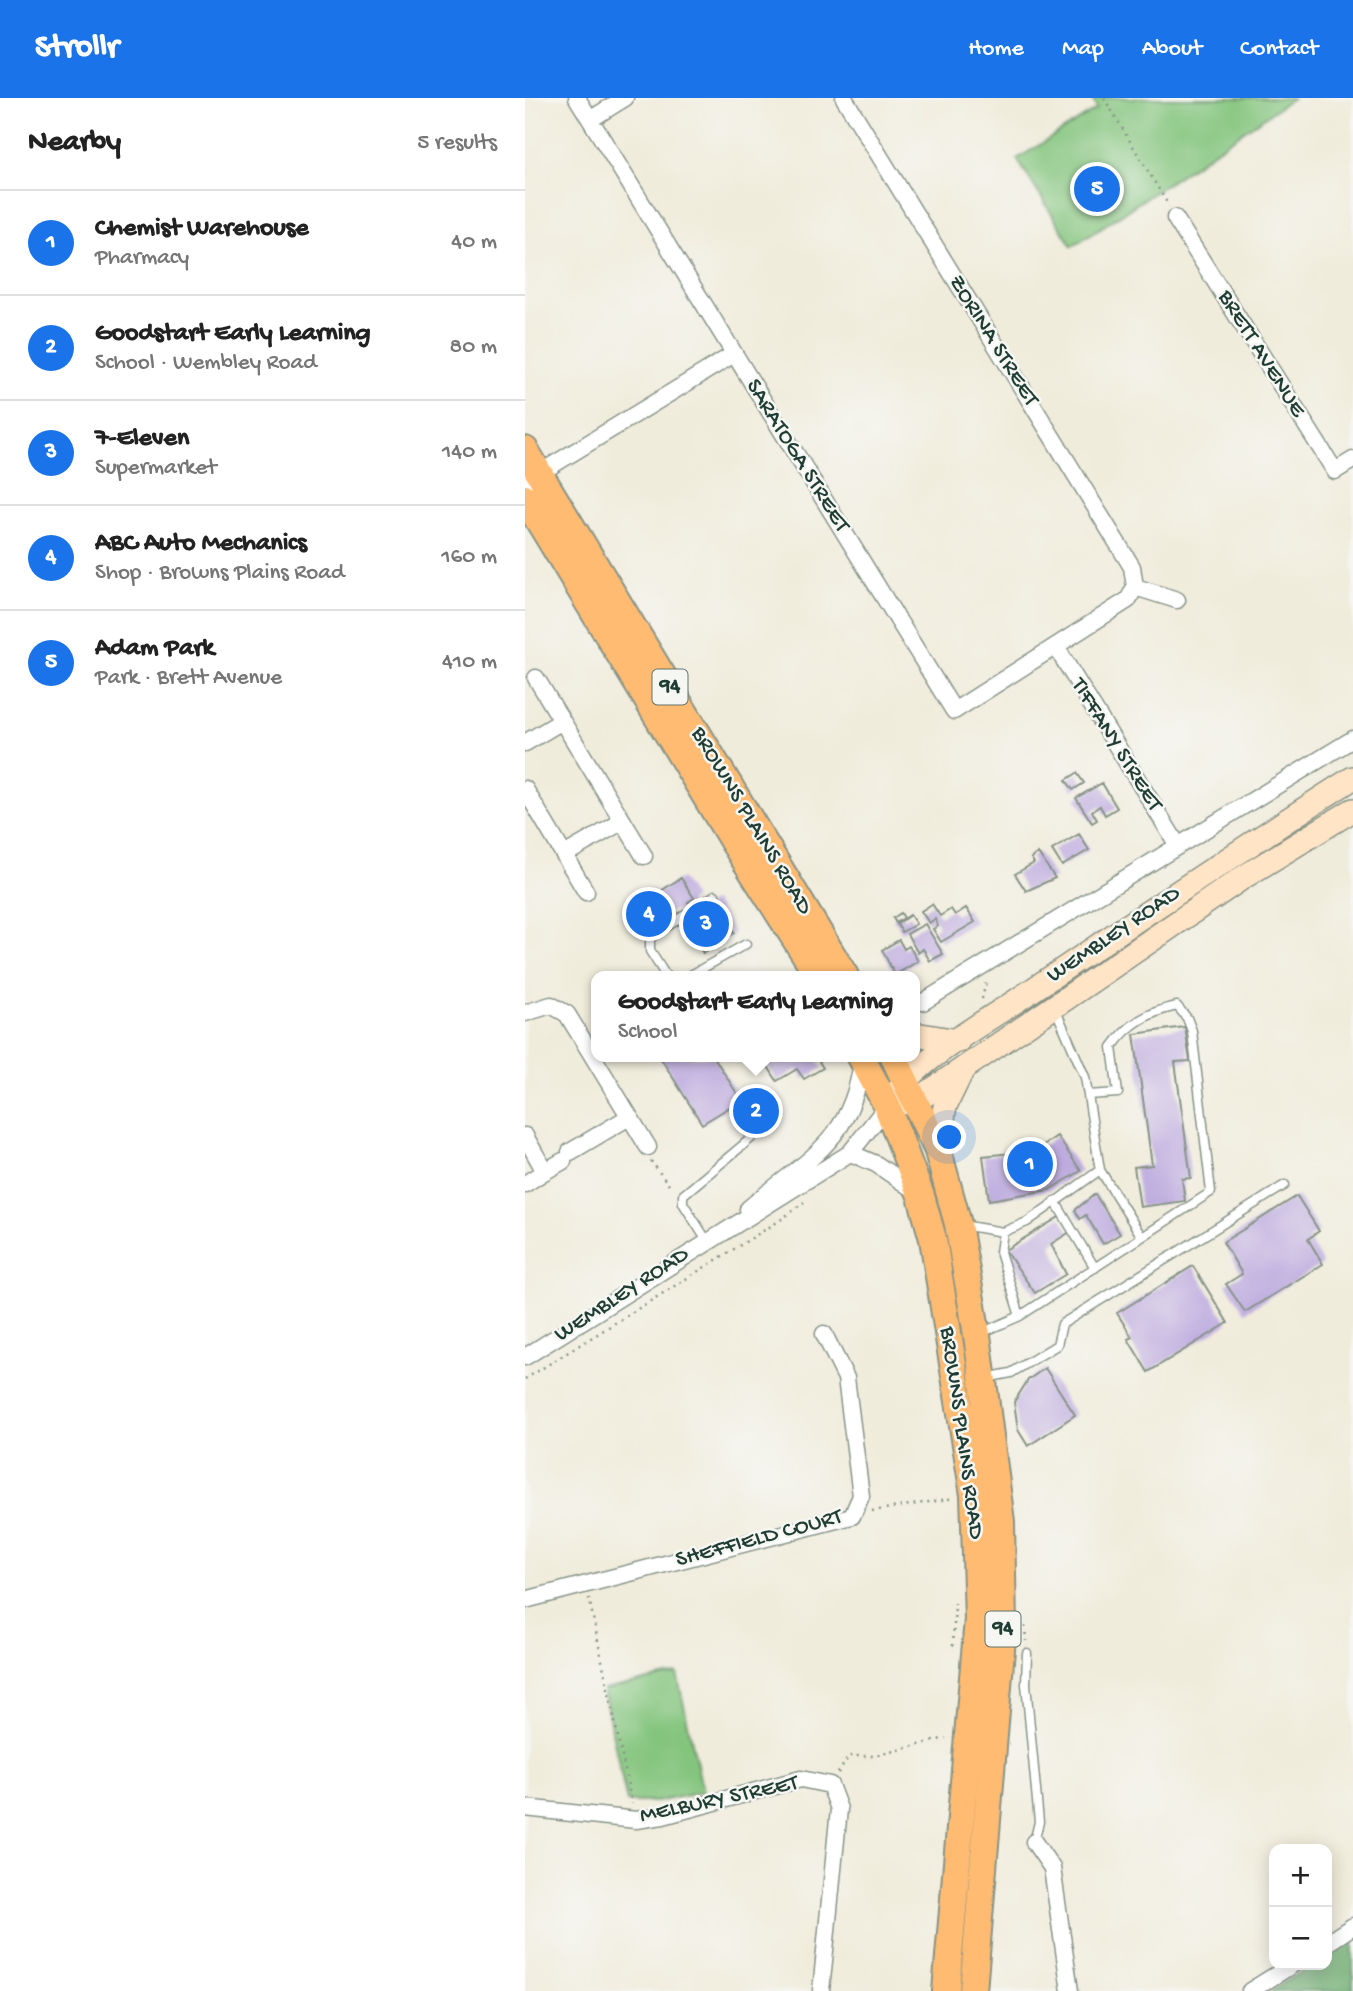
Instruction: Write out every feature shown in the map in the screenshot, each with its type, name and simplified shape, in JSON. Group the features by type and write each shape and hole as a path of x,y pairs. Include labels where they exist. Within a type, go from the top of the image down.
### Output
{"main road":[{"name":"BROWNS PLAINS ROAD","path":"525,450 532,478 834,971"},
{"name":"BROWNS PLAINS ROAD","path":"525,498 734,843 833,971"},
{"name":"WEMBLEY ROAD","path":"887,1106 905,1079 966,1035 1230,856 1353,778"},
{"name":"WEMBLEY ROAD","path":"905,1079 964,1066 1242,878 1353,810"},
{"path":"920,1034 966,1035"},
{"name":"BROWNS PLAINS ROAD","path":"868,1062 921,1196 933,1239 972,1482 978,1561 978,1619 946,1991"},
{"path":"938,1151 945,1107 964,1066"},
{"name":"BROWNS PLAINS ROAD","path":"905,1079 938,1151 958,1224 977,1335 1004,1568 1003,1625 973,1991"}],"street":[{"name":"SARATOGA STREET","path":"577,98 954,710 1056,647"},
{"path":"591,120 625,98"},
{"name":"ZORINA STREET","path":"844,98 1132,567 1135,587"},
{"name":"BRETT AVENUE","path":"1175,218 1335,471 1353,460"},
{"path":"532,478 734,354"},
{"path":"1056,647 1128,600 1135,587 1177,600"},
{"name":"TIFFANY STREET","path":"1056,647 1177,844"},
{"path":"536,678 644,856"},
{"path":"525,743 562,721"},
{"name":"WEMBLEY ROAD","path":"923,1002 1177,844 1353,739"},
{"path":"525,789 586,892"},
{"path":"564,855 623,821"},
{"path":"528,1006 551,1005 567,1014 591,1054"},
{"path":"596,1062 647,1147"},
{"name":"WEMBLEY ROAD","path":"713,1237 827,1144 839,1130 854,1104 865,1062"},
{"name":"WEMBLEY ROAD","path":"525,1357 713,1237 801,1187 850,1153 887,1106"},
{"path":"525,1184 629,1117"},
{"path":"525,1136 543,1168 542,1173"},
{"path":"850,1153 876,1164 921,1196"},
{"name":"SHEFFIELD COURT","path":"525,1600 852,1516 861,1496 846,1378 824,1334"},
{"name":"MELBURY STREET","path":"525,1808 636,1820 663,1816 801,1779 830,1786 839,1809 821,1991"},
{"path":"1034,1842 1052,1868 1070,1991"},
{"path":"1332,1939 1353,1926"},
{"path":"1250,1991 1284,1970"}],"lane":[{"path":"663,971 650,951 650,938 715,895"},
{"path":"698,971 746,944"},
{"path":"1053,1006 1081,1063 1100,1170 1142,1237"},
{"path":"977,1335 1020,1316 1211,1192 1192,1031 1187,1018 1177,1006 1152,1012 1123,1031 1112,1047 1118,1093 1088,1095"},
{"path":"713,1237 683,1203 683,1195 773,1119"},
{"path":"958,1224 1003,1232 1027,1222 1100,1170"},
{"path":"982,1379 1011,1373 1057,1345 1062,1324 1285,1185"},
{"path":"1055,1201 1095,1268"},
{"path":"1003,1232 1000,1252 1020,1316"},
{"path":"1027,1653 1026,1684 1039,1822 1034,1842"}],"path":[{"path":"1104,98 1175,218"},
{"path":"966,1035 991,960"},
{"path":"647,1147 649,1157 661,1177 683,1203"},
{"path":"852,1516 955,1498"},
{"path":"586,1585 636,1820"},
{"path":"1025,1616 1027,1653"},
{"path":"830,1786 849,1756 874,1756 949,1737"}],"green space":[{"path":"1092,98 1293,98 1072,246 1017,159 1097,109"},
{"path":"677,1674 703,1792 655,1802 627,1802 603,1690"},
{"path":"1353,1940 1353,1991 1270,1991 1304,1970 1332,1970 1332,1953"}],"building":[{"path":"1077,773 1084,783 1073,790 1066,780"},
{"path":"1102,783 1117,808 1105,815 1100,806 1092,811 1097,820 1092,823 1076,798"},
{"path":"1079,834 1089,850 1062,866 1052,850"},
{"path":"1038,853 1055,878 1026,891 1015,874 1034,863 1031,858"},
{"path":"681,878 694,898 688,902 695,913 714,901 734,933 703,953 675,909 643,929 628,905 653,889 656,894"},
{"path":"932,904 940,916 951,909 955,915 966,908 975,922 941,942 933,929 938,926 935,919 929,923 921,911"},
{"path":"901,913 904,918 896,923 893,918"},
{"path":"910,915 916,924 902,932 897,924"},
{"path":"925,924 943,954 930,961 923,949 918,953 907,934"},
{"path":"899,940 904,949 909,946 918,961 902,971 893,971 882,950"},
{"path":"1185,1027 1190,1061 1175,1062 1191,1178 1182,1179 1185,1201 1140,1207 1134,1167 1152,1165 1134,1034"},
{"path":"663,1062 717,1062 741,1100 702,1124"},
{"path":"765,1062 819,1062 823,1068 804,1079 797,1069 777,1081"},
{"path":"1057,1136 1081,1171 1049,1190 989,1200 983,1156 1035,1151"},
{"path":"1095,1194 1120,1234 1103,1244 1086,1215 1080,1219 1075,1210"},
{"path":"1297,1196 1319,1231 1308,1239 1323,1264 1245,1312 1226,1284 1242,1274 1223,1242"},
{"path":"1061,1216 1070,1232 1051,1244 1066,1274 1035,1293 1005,1250"},
{"path":"1193,1266 1228,1323 1148,1372 1128,1339 1132,1337 1117,1313"},
{"path":"1045,1368 1075,1415 1028,1446 1018,1430 1014,1402 1028,1380"}],"place":[{"name":"Adam Park","path":"1097,189"},
{"name":"ABC Auto Mechanics","path":"649,914"},
{"name":"7-Eleven","path":"706,924"},
{"name":"Goodstart Early Learning","path":"756,1111"},
{"name":"Chemist Warehouse","path":"1030,1164"}]}
